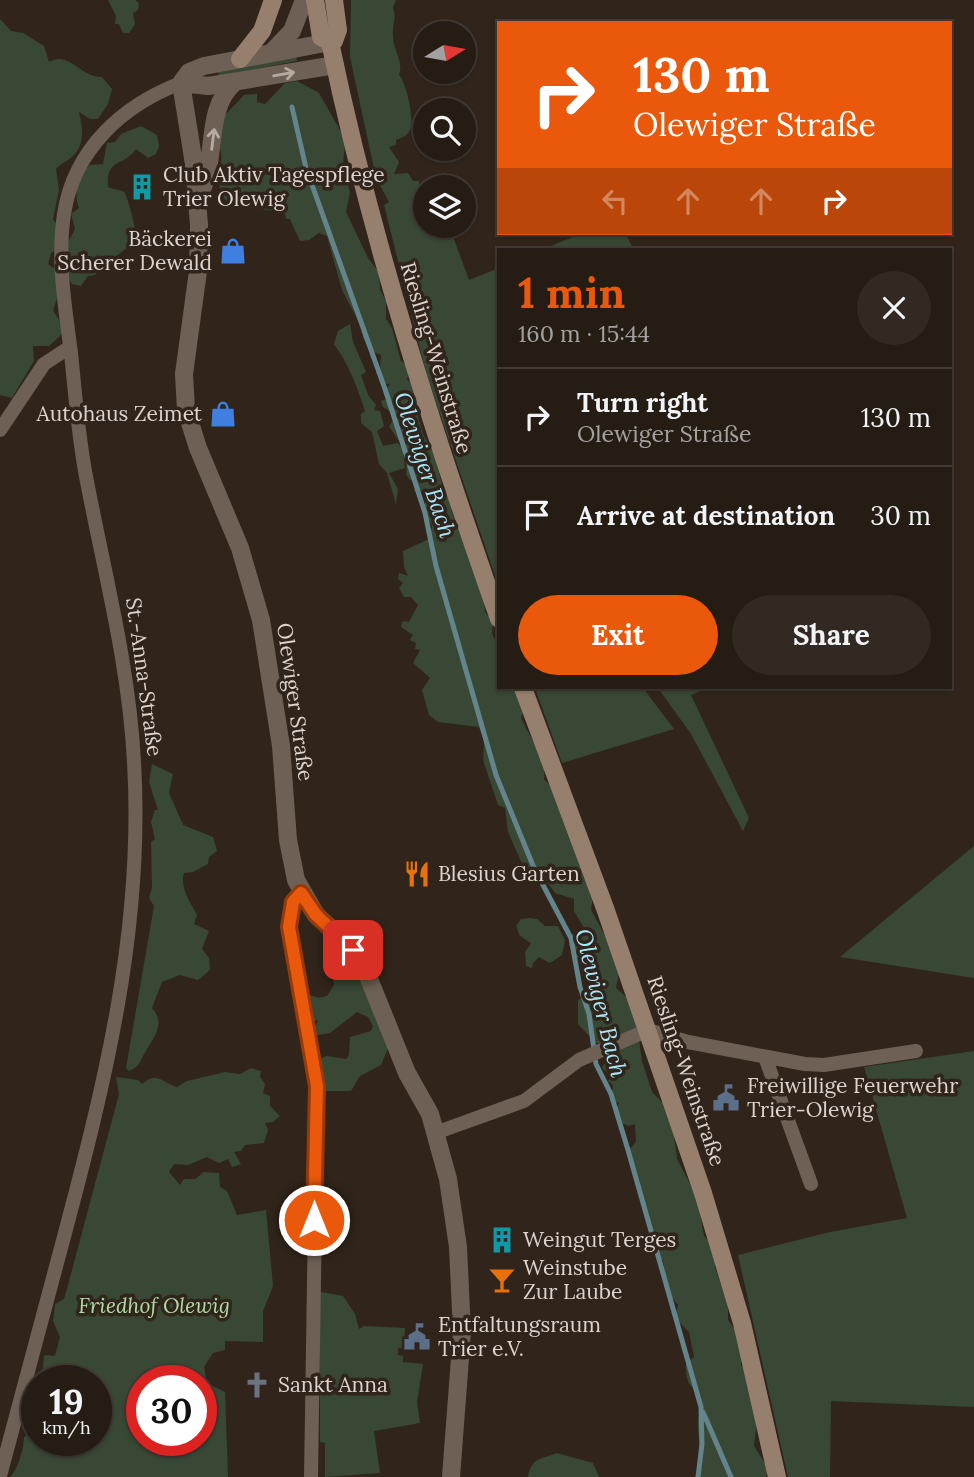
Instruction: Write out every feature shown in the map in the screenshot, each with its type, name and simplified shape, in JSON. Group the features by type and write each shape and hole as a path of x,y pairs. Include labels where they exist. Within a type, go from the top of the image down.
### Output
{"main road":[{"path":"240,59 261,31 273,0"},
{"path":"315,0 321,37 330,43 335,65"},
{"path":"330,43 334,41 338,30 334,0"},
{"name":"Riesling-Weinstraße","path":"335,65 382,263 439,448 497,612"},
{"name":"Riesling-Weinstraße","path":"523,689 648,1030 729,1279 777,1477"}],"street":[{"path":"271,53 292,31 304,0"},
{"name":"St.-Anna-Straße","path":"0,1476 109,1063 123,991 134,897 135,781 131,721 121,649 85,468 61,256 66,205 82,163 109,126 135,104 181,83 196,68 330,43"},
{"path":"181,83 195,87 234,83 335,65"},
{"name":"Olewiger Straße","path":"181,83 198,197 198,271 184,374 186,410 198,448 240,548 261,620 282,755 291,863 301,893 316,915 347,943 363,964 407,1073 421,1094 435,1133 452,1197 459,1258 462,1352 452,1477"},
{"path":"198,197 208,182 217,114 224,94 234,83"},
{"path":"0,430 37,372 44,364 70,347"},
{"path":"301,893 293,902 289,927 317,1086 311,1477"},
{"path":"435,1133 524,1101 579,1060 648,1030 688,1042 824,1065 916,1051"},
{"path":"765,1057 811,1184"}],"green space":[{"path":"108,0 135,0 139,3 138,10 133,13 135,24 129,33 123,33 119,24 115,24 116,16"},
{"path":"351,0 396,0 393,8 393,41 400,65 399,75 411,110 411,125 409,132 396,140 396,145 389,147 399,162 394,174 408,173 413,181 413,238 453,238 469,280 497,269 497,581 426,373 384,205 389,202 376,178 350,57"},
{"path":"0,19 11,31 23,33 44,46 49,62 63,59 88,73 102,77 112,89 108,104 98,119 90,119 79,112 82,134 78,150 56,169 59,190 53,219 57,225 57,249 51,253 48,264 56,270 59,293 53,310 63,327 62,334 49,346 33,346 34,361 12,398 0,395"},
{"path":"296,56 297,61 219,76 218,71"},
{"path":"297,81 319,93 345,139 343,167 350,192 346,212 368,258 379,272 380,290 386,301 386,319 392,328 401,361 410,367 407,380 416,385 422,405 418,416 423,434 436,457 442,486 453,504 451,510 469,548 484,595 485,612 493,622 492,634 497,643 497,689 521,689 525,706 521,718 543,763 544,780 553,787 584,878 589,880 593,895 591,910 621,965 616,988 634,1004 642,1061 652,1092 671,1112 677,1159 697,1197 704,1236 712,1244 717,1260 715,1267 728,1305 728,1320 741,1338 741,1366 745,1368 757,1420 754,1446 768,1468 766,1477 699,1477 701,1463 698,1421 701,1401 700,1394 690,1385 687,1377 686,1363 694,1357 689,1332 675,1318 678,1305 668,1292 663,1261 653,1247 638,1184 640,1180 635,1176 637,1171 627,1152 636,1142 635,1124 629,1126 617,1121 614,1112 619,1103 611,1101 613,1085 608,1081 611,1076 602,1068 606,1061 616,1061 616,1045 596,1043 578,1024 578,1000 593,993 594,987 590,974 569,945 572,934 583,933 584,928 574,911 574,899 555,893 547,882 537,880 524,868 508,832 505,808 498,805 483,760 484,741 479,727 438,722 429,715 422,690 430,678 413,663 420,650 415,649 416,643 410,640 413,635 401,627 403,621 409,622 418,605 411,597 404,597 399,588 403,583 398,579 399,573 408,576 404,567 403,551 429,539 432,526 422,508 428,498 421,491 414,492 418,482 409,479 406,474 407,460 410,459 405,454 406,442 398,440 389,426 396,415 383,407 381,401 387,399 385,392 390,384 381,383 376,372 380,368 381,355 370,351 363,338 362,328 342,290 327,236 319,233 309,240 300,241 285,214 230,202 222,193 219,179 221,156 217,142 223,111 227,113 244,95 257,94 257,102 265,104 285,83"},
{"path":"141,126 157,135 159,146 156,154 148,158 136,149 113,167 108,177 108,187 124,192 127,198 135,230 132,239 122,252 110,257 104,268 98,268 95,275 88,276 81,286 72,284 67,276 73,266 69,263 66,246 75,229 71,214 79,208 76,197 82,175 90,165 103,164 107,143 115,142 121,134"},
{"path":"578,235 626,235 633,248 546,248"},
{"path":"350,324 353,342 366,372 361,375 368,395 376,405 374,410 380,411 384,426 377,431 383,446 398,443 403,450 405,468 389,473 398,489 396,504 387,473 379,464 372,432 361,423 361,414 365,411 356,384 334,344 338,331"},
{"path":"535,689 644,689 674,729 562,763"},
{"path":"659,689 706,689 691,695 749,818 743,831 691,734"},
{"path":"152,764 173,774 169,793 183,825 213,837 217,851 209,857 208,864 193,872 184,873 183,878 186,895 197,915 194,924 209,931 202,949 209,958 210,970 198,980 180,975 162,982 152,1008 158,1019 157,1030 139,1063 129,1071 126,1068 154,906 149,898 152,887 151,842 155,839 151,822 155,810 158,810 149,782"},
{"path":"974,846 974,978 840,957"},
{"path":"521,919 537,919 545,926 558,926 565,940 562,955 550,963 539,957 532,968 526,966 525,952 531,943 520,936 516,926"},
{"path":"347,959 355,960 389,1046 381,1065 360,1076 351,1091 322,1091 319,1060 326,1056 346,1059 349,1055 350,1037 371,1031 373,1026 368,1017 357,1012 330,1033 317,1035 314,1029 318,1020 312,1022 306,994 319,998 327,996 334,985 333,976"},
{"path":"974,1051 974,1407 831,1401 830,1477 788,1477 738,1255 830,1232 907,1218 864,1067"},
{"name":"Friedhof Olewig","path":"251,1068 261,1071 260,1077 265,1084 263,1093 270,1096 270,1106 280,1116 273,1122 265,1123 268,1130 264,1143 245,1145 241,1151 234,1152 241,1164 232,1167 228,1159 219,1163 207,1157 188,1165 174,1164 169,1172 180,1185 184,1179 195,1179 204,1172 219,1173 220,1187 227,1191 237,1215 266,1210 273,1286 263,1311 263,1342 225,1341 225,1350 213,1353 205,1365 126,1365 126,1456 217,1456 217,1388 225,1392 228,1477 10,1477 21,1454 112,1456 112,1365 43,1365 44,1355 55,1356 60,1337 53,1321 55,1304 64,1299 68,1285 119,1094 116,1077 138,1080 142,1084 156,1078 177,1087 187,1081 225,1072 240,1074"},
{"path":"320,1292 343,1296 355,1314 359,1329 364,1326 405,1328 404,1348 398,1348 398,1355 403,1356 403,1362 423,1364 417,1402 420,1423 374,1431 380,1473 325,1477 325,1443 320,1442"},
{"path":"557,1453 593,1463 599,1477 528,1477 535,1462"}],"waterway":[{"name":"Olewiger Bach","path":"292,107 306,168 385,389 425,513 436,566 496,775 534,868 571,938 580,987 589,1014 596,1064 611,1094 701,1407 702,1444 698,1477"},
{"path":"703,1412 731,1477"}],"place":[{"name":"Club Aktiv Tagespflege Trier Olewig","path":"142,187"},
{"name":"Bäckerei Scherer Dewald","path":"233,251"},
{"name":"Autohaus Zeimet","path":"223,414"},
{"name":"Blesius Garten","path":"417,874"},
{"name":"Freiwillige Feuerwehr Trier-Olewig","path":"726,1098"},
{"name":"Weingut Terges","path":"502,1240"},
{"name":"Weinstube Zur Laube","path":"502,1280"},
{"name":"Entfaltungsraum Trier e.V.","path":"417,1337"},
{"name":"Sankt Anna","path":"257,1385"}],"route":[{"path":"314,1220 317,1086 289,927 293,902 301,893 326,926 353,950"}]}
